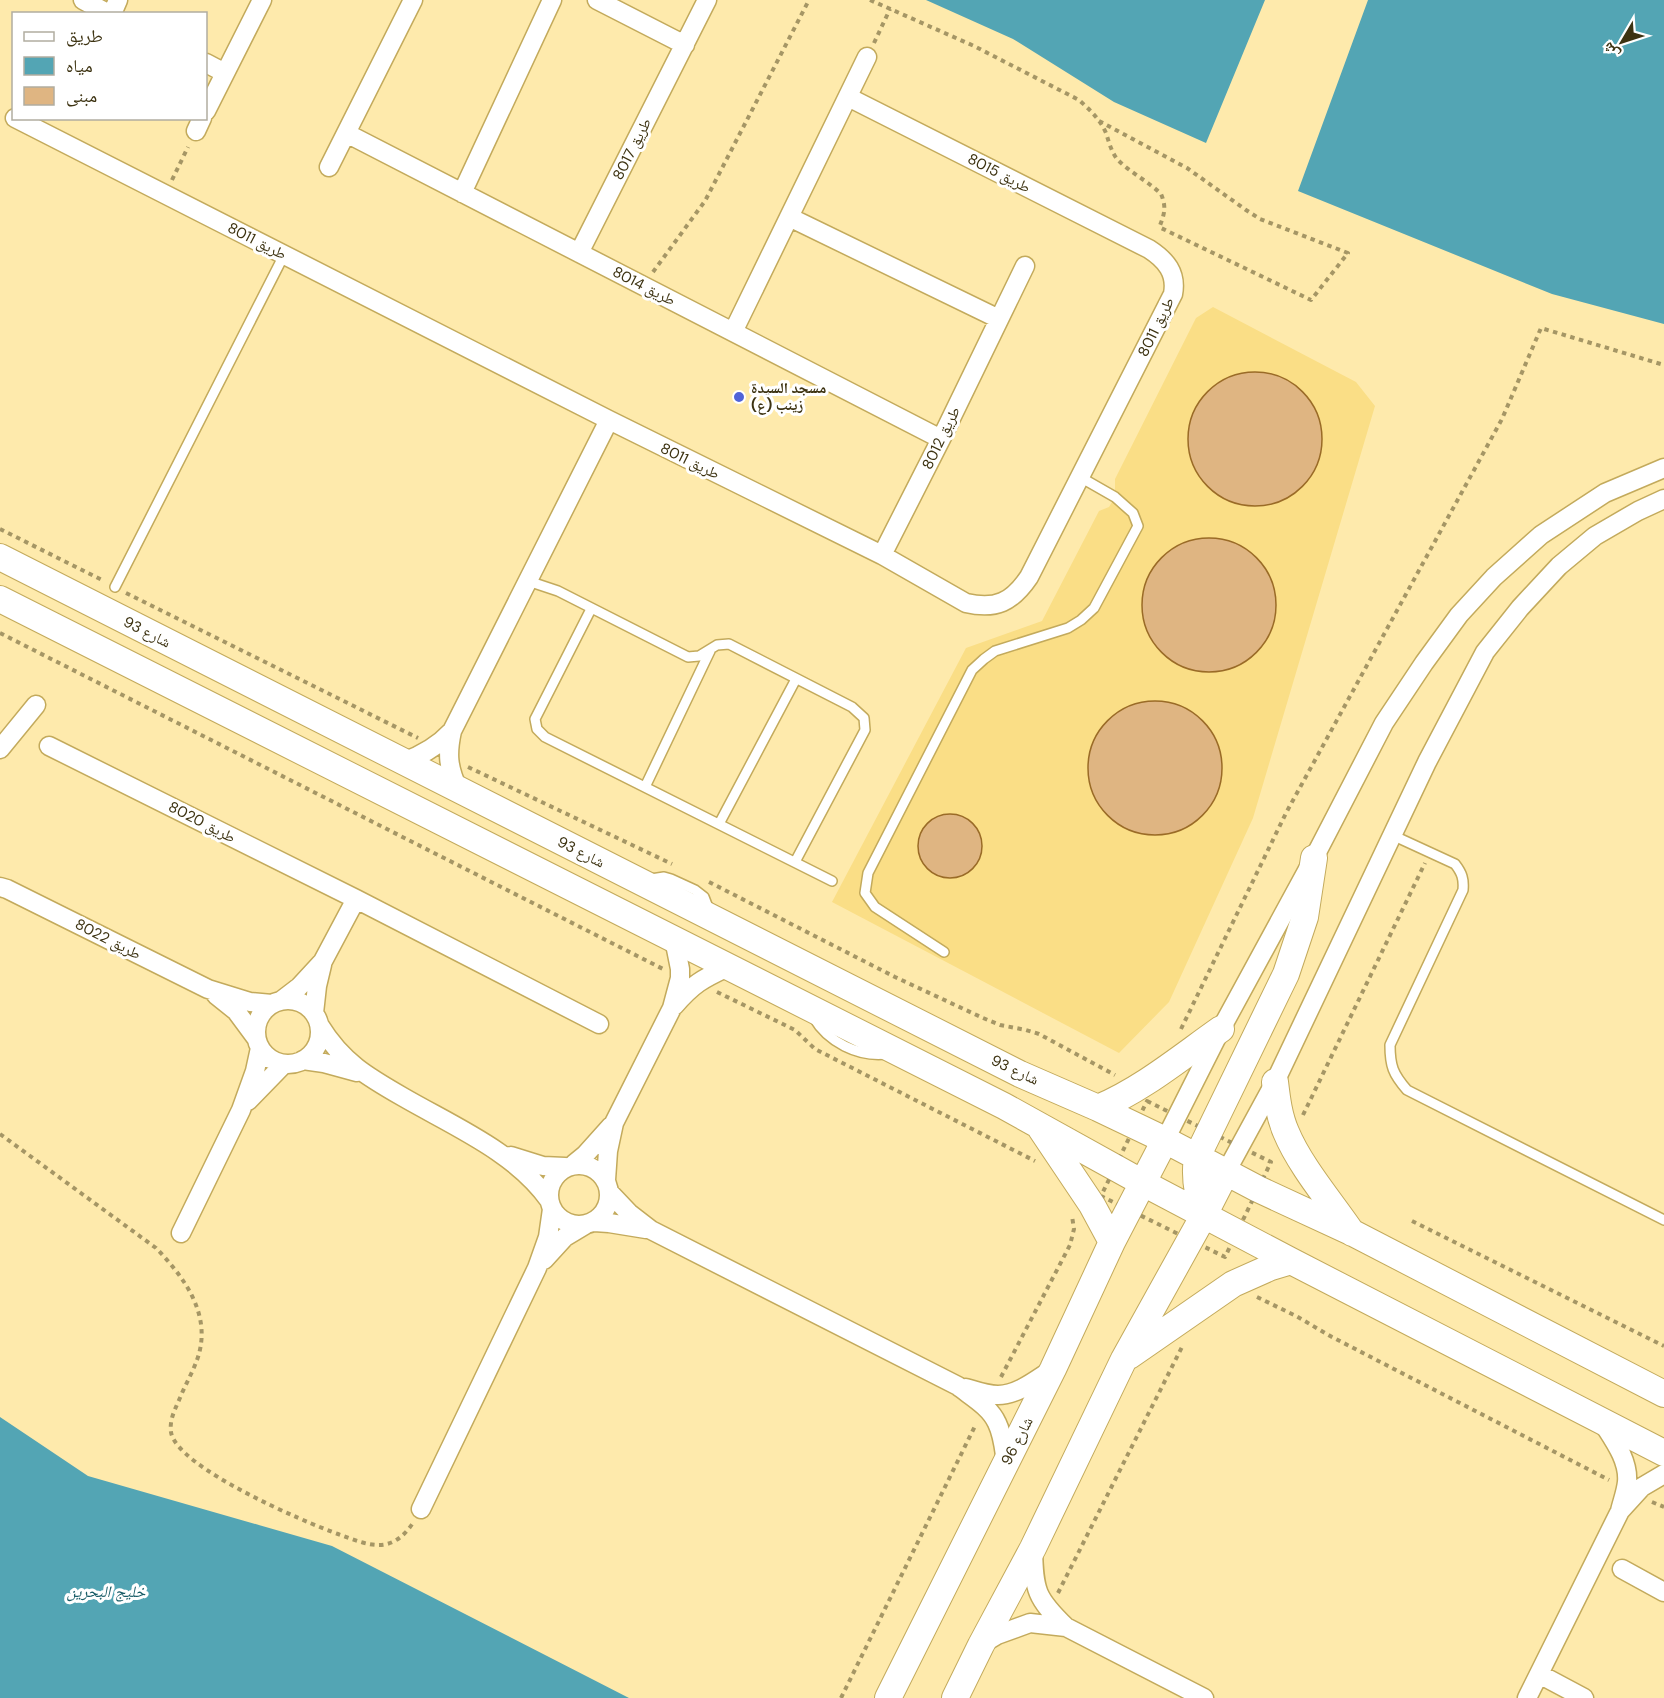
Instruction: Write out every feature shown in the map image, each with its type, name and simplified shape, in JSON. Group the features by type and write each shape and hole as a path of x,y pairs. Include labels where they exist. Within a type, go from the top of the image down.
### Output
{"street":[{"path":"83,0 106,12"},
{"path":"207,109 262,0"},
{"path":"329,167 413,0"},
{"path":"462,193 552,0"},
{"path":"597,0 685,45"},
{"name":"طريق 8017","path":"579,253 707,0"},
{"path":"733,332 867,57"},
{"path":"207,64 225,73"},
{"name":"طريق 8015","path":"848,97 1149,249"},
{"name":"طريق 8011","path":"18,120 609,420 882,555 966,603 980,606 995,605 1010,599 1029,577 1173,294 1175,284 1170,269 1159,255 1149,249"},
{"name":"طريق 8014","path":"346,134 941,439"},
{"path":"789,217 999,319"},
{"name":"طريق 8012","path":"882,555 1025,266"},
{"path":"403,762 441,752 609,420"},
{"path":"1165,1140 1221,1029 1384,723 1459,615 1494,577 1541,535 1605,493 1664,468"},
{"path":"954,1698 1033,1548 1124,1359 1275,1082 1432,752 1485,652 1520,608 1559,566 1595,536 1664,499"},
{"name":"شارع 93","path":"0,557 1020,1074 1098,1107 1353,1233 1664,1394"},
{"path":"0,599 1037,1124 1291,1261 1664,1453"},
{"path":"0,749 36,705"},
{"name":"طريق 8020","path":"49,746 356,899 599,1024"},
{"path":"441,752 458,789"},
{"path":"1204,1215 1196,1189 1197,1156 1286,974 1305,917 1314,858"},
{"name":"طريق 8022","path":"2,886 208,989 250,1002 277,1002"},
{"path":"258,1043 266,1056 284,1064 294,1064 303,1060 317,1046 320,1036 317,1020 317,986 323,961 356,899"},
{"path":"537,1268 561,1242 575,1230 603,1214 609,1205 608,1151 614,1123 672,1008 689,989 674,939"},
{"path":"181,1233 241,1110 255,1071 258,1043 256,1028 259,1018 264,1010 299,987 323,961"},
{"path":"688,980 728,967"},
{"name":"طريق 8022","path":"208,989 236,1011 258,1043"},
{"path":"277,1002 291,1000 300,1002 317,1020 331,1043 364,1074 495,1150 527,1174 563,1220 577,1226 590,1223 616,1224 651,1230"},
{"path":"1098,1107 1141,1087 1221,1029"},
{"path":"303,1060 364,1074"},
{"path":"241,1110 284,1064"},
{"path":"1275,1082 1278,1107 1297,1154 1353,1233"},
{"path":"421,1509 537,1268 548,1237 551,1204 549,1190 552,1181 557,1173 585,1155 614,1123"},
{"path":"1037,1124 1092,1205 1112,1242"},
{"name":"شارع 96","path":"888,1698 1053,1369 1112,1242 1165,1140"},
{"path":"495,1150 543,1166 583,1164 592,1167 600,1172 629,1213 651,1230 988,1401 1001,1434 1006,1462"},
{"path":"1124,1359 1233,1284 1291,1261"},
{"path":"988,1401 1012,1393 1053,1369"},
{"path":"1527,1698 1620,1511 1626,1489 1627,1472 1624,1462 1600,1419"},
{"path":"1620,1511 1642,1487 1664,1474"},
{"path":"1033,1548 1036,1589 1049,1611 1066,1627 1204,1698"},
{"path":"1622,1569 1664,1592"},
{"path":"981,1645 997,1635 1030,1623 1066,1627"},
{"path":"1539,1674 1584,1698"}],"lane":[{"path":"115,587 285,255"},
{"path":"944,952 875,907 866,893 868,873 972,670 995,651 1068,628 1094,608 1100,598 1138,526 1133,513 1116,497 1080,477"},
{"path":"528,580 558,591 688,657 699,656 717,645 729,644 852,707 864,718 865,730 795,862"},
{"path":"591,609 535,719 537,729 545,737 832,881"},
{"path":"645,787 710,650"},
{"path":"719,824 796,679"},
{"path":"1392,835 1455,864 1464,880 1463,890 1390,1045 1390,1062 1395,1077 1414,1094 1664,1220"}],"path":[{"path":"651,275 705,201 809,0"},
{"path":"870,0 974,46 1079,100 1099,121 1116,157 1161,194 1166,212 1149,249"},
{"path":"867,57 890,9"},
{"path":"1099,121 1187,168 1260,219 1348,253 1311,300 1159,227"},
{"path":"165,195 199,124"},
{"path":"1181,1031 1286,813 1502,419 1541,328 1664,365"},
{"path":"0,529 441,752 676,865"},
{"path":"0,633 688,980 795,1030 815,1049 1040,1165"},
{"path":"1302,1117 1430,852"},
{"path":"707,881 895,977 983,1018 1000,1025 1039,1034 1107,1072 1116,1075 1125,1073"},
{"path":"0,1134 156,1248 173,1266 187,1288 199,1310 202,1334 198,1359 171,1420 171,1433 176,1446 186,1455 225,1481 266,1504 308,1523 372,1545 388,1544 403,1537 421,1509"},
{"path":"1271,1162 1297,1154"},
{"path":"841,1698 988,1401 1070,1245 1074,1229 1071,1212"},
{"path":"1412,1221 1664,1346"},
{"path":"1233,1284 1626,1489"},
{"path":"1049,1611 1187,1336"}],"shaded area":[{"path":"1213,307 1356,382 1375,406 1253,818 1169,1002 1119,1053 832,902 966,648 1042,621 1099,511 1109,507 1115,497 1115,479 1196,318"}],"water":[{"path":"926,0 1265,0 1206,143 1114,102 1013,39"},
{"path":"1368,0 1664,0 1664,324 1552,294 1298,191"},
{"name":"خليج البحرين","path":"0,1417 88,1476 332,1546 629,1698 0,1698"}],"building":[{"path":"1255,372 1281,377 1302,392 1317,413 1322,439 1317,465 1302,486 1281,501 1255,506 1229,501 1208,486 1193,465 1188,439 1193,413 1208,392 1229,377"},
{"path":"1209,538 1235,543 1256,558 1271,579 1276,605 1271,631 1256,652 1235,667 1209,672 1183,667 1162,652 1147,631 1142,605 1147,579 1162,558 1183,543"},
{"path":"1155,701 1181,706 1202,721 1217,742 1222,768 1217,794 1202,815 1181,830 1155,835 1129,830 1108,815 1093,794 1088,768 1093,742 1108,721 1129,706"},
{"path":"950,814 962,816 973,823 980,834 982,846 980,858 973,869 962,876 950,878 938,876 927,869 920,858 918,846 920,834 927,823 938,816"}],"place":[{"name":"مسجد السيدة زينب (ع)","path":"739,397"}]}
